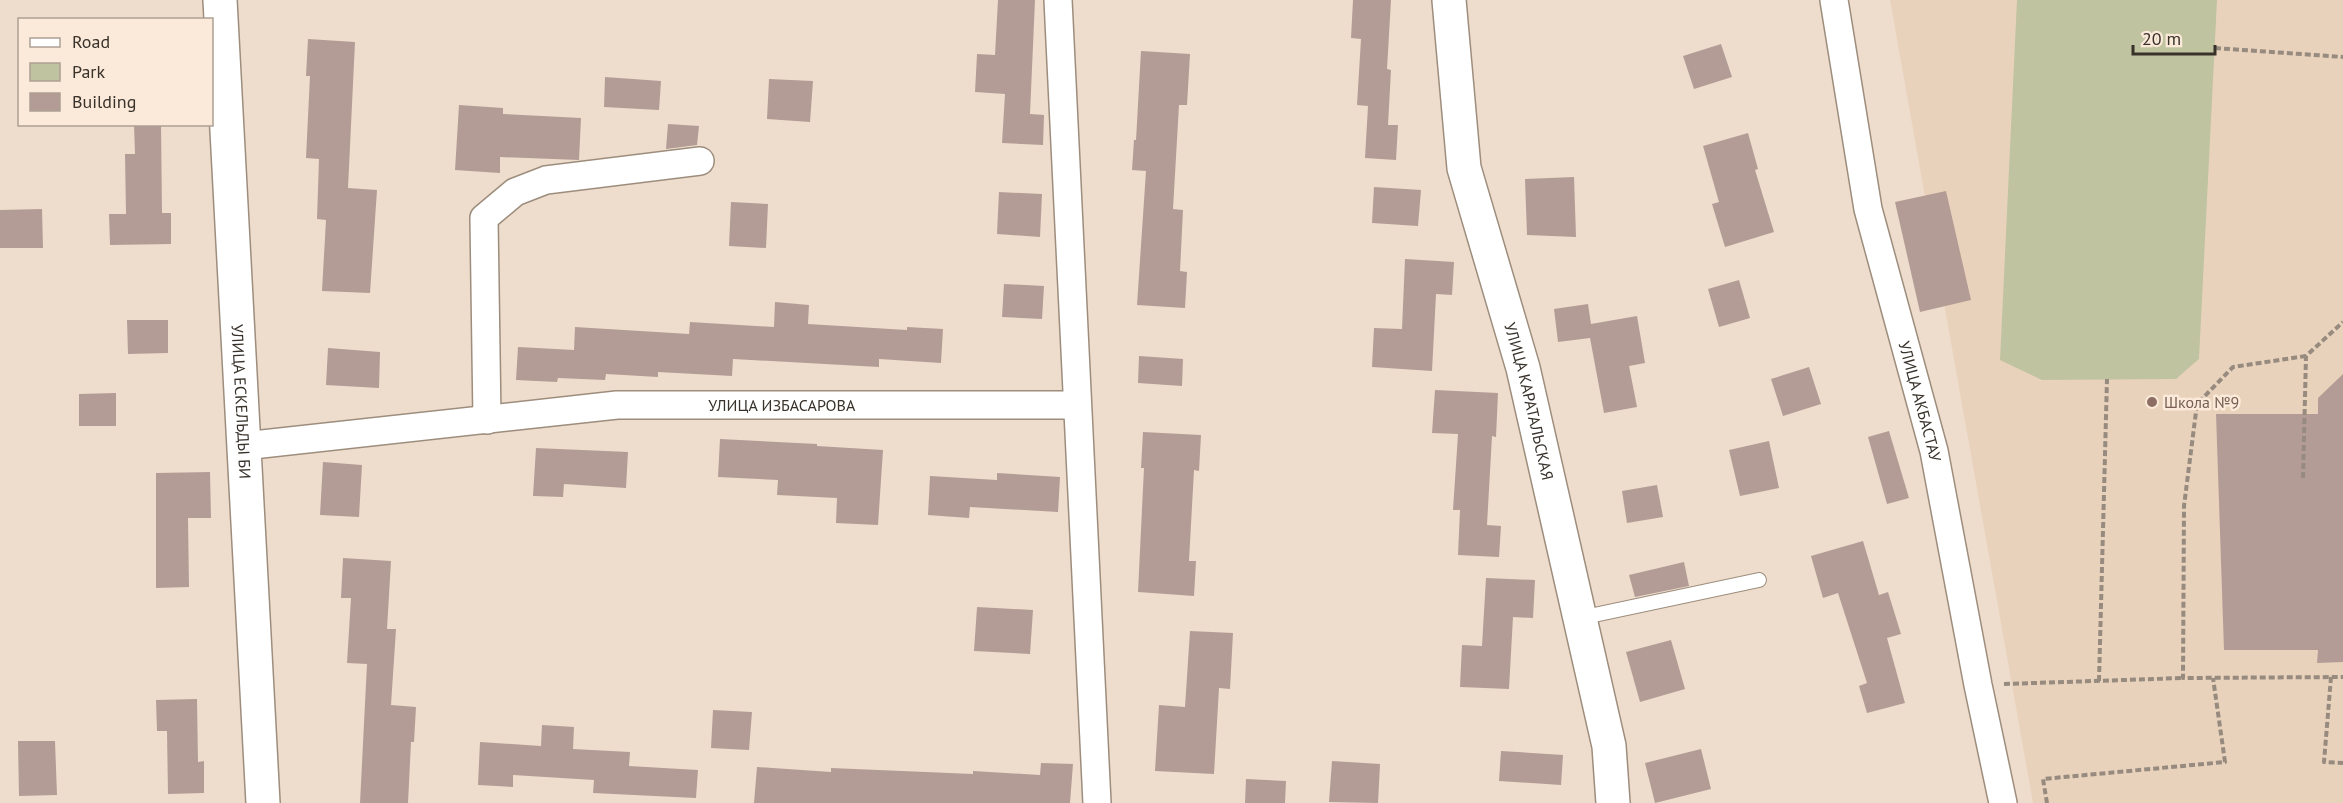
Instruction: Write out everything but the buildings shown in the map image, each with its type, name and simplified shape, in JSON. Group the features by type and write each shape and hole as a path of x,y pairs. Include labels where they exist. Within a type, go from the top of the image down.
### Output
{"street":[{"name":"УЛИЦА ЕСКЕЛЬДЫ БИ","path":"220,0 262,803"},
{"path":"1058,0 1097,803"},
{"name":"УЛИЦА КАРАТАЛЬСКАЯ","path":"1449,0 1464,168 1523,368 1609,746 1612,803"},
{"name":"УЛИЦА АКБАСТАУ","path":"1834,0 1868,209 1934,451 1978,685 2003,803"},
{"path":"487,420 484,218 515,192 546,180 700,161"},
{"name":"УЛИЦА ИЗБАСАРОВА","path":"244,446 617,405 1077,405"}],"lane":[{"path":"1580,618 1759,580"}],"path":[{"path":"2215,48 2343,57"},
{"path":"2183,678 2184,506 2197,404 2233,367 2306,356 2343,322"},
{"path":"2303,478 2306,356"},
{"path":"2099,681 2107,379"},
{"path":"2331,677 2324,762 2343,763"},
{"path":"1978,685 2183,678 2343,677"},
{"path":"2047,803 2043,779 2225,762 2213,678"}],"shaded area":[{"name":"Школа №9","path":"1890,0 2343,0 2343,803 2033,803"}],"green space":[{"path":"2017,0 2217,0 2199,359 2176,379 2042,380 2000,360"}],"place":[{"name":"Школа №9","path":"2152,402"}]}
